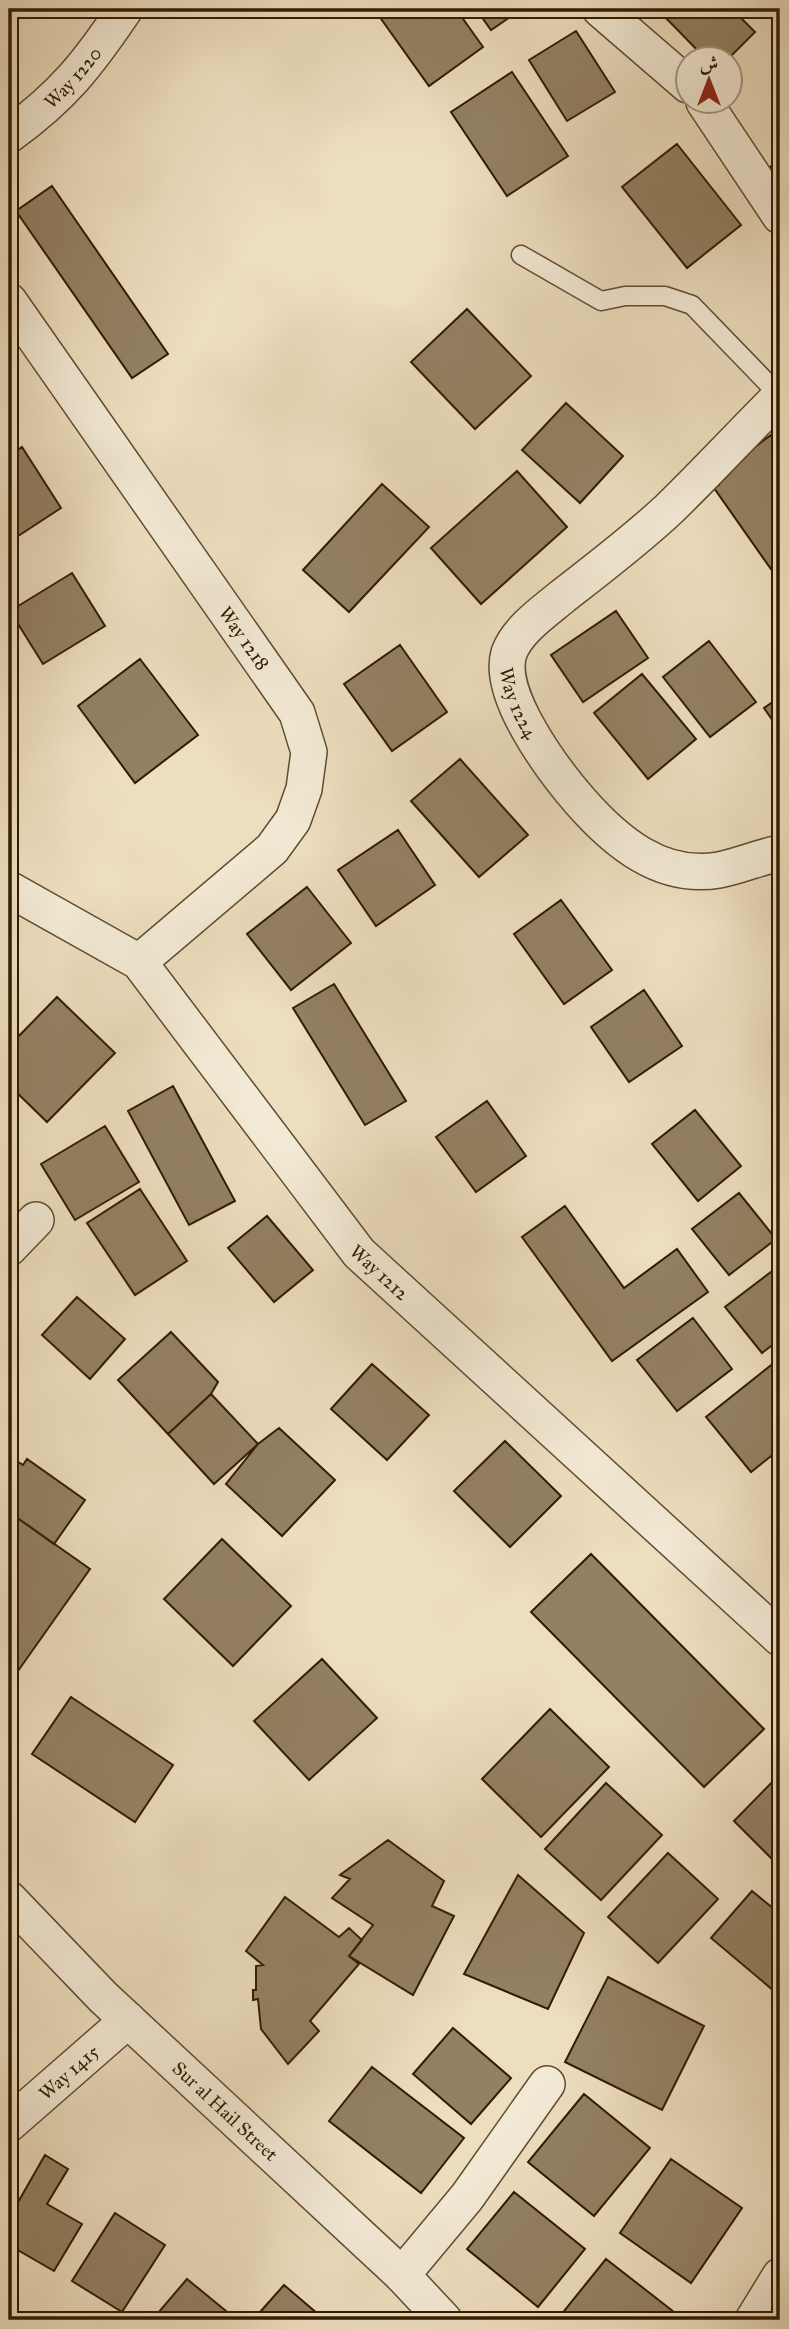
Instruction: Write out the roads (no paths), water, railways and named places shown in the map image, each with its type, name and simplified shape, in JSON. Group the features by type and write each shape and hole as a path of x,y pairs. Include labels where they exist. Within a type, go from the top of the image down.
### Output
{"street":[{"name":"Way 1220","path":"9,135 58,95 86,66 125,9"},
{"path":"600,9 674,73"},
{"path":"713,116 780,216"},
{"name":"Way 1218","path":"9,301 296,713 309,752 304,789 293,820 272,849 139,962"},
{"name":"Way 1224","path":"780,396 668,510 518,636 509,653 507,674 511,697 524,722 577,797 607,830 642,856 666,867 693,873 721,870 780,853"},
{"name":"Way 1212","path":"9,889 139,962 359,1253 780,1638"},
{"path":"9,1248 36,1220"},
{"name":"Sur al Hail Street","path":"9,1899 128,2020 402,2275 444,2320"},
{"name":"Way 1415","path":"9,2124 128,2020"},
{"path":"402,2275 467,2197 547,2084"},
{"path":"753,2320 780,2276"}],"lane":[{"path":"521,255 601,301 625,296 664,296 692,305 780,396"}]}
